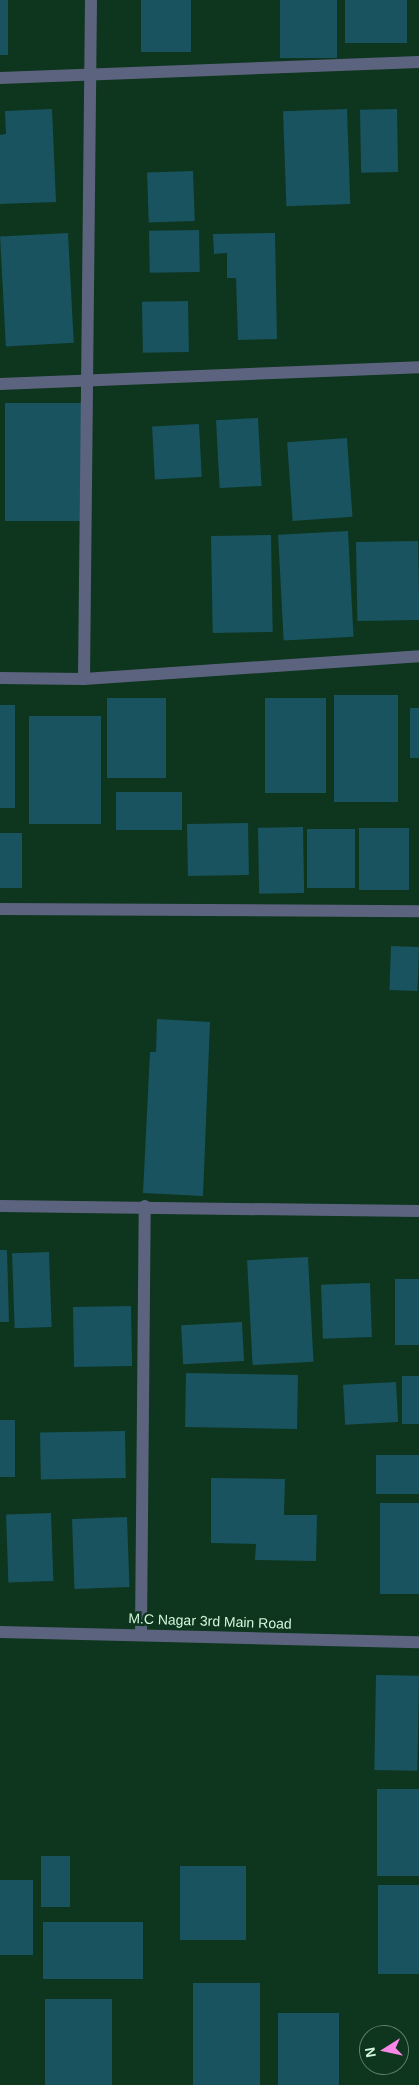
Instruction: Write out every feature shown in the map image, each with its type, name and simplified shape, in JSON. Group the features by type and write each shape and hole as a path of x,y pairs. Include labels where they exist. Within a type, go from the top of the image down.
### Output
{"street":[{"path":"84,679 91,0"},
{"path":"0,78 419,62"},
{"path":"0,384 419,367"},
{"path":"0,678 84,679 419,656"},
{"path":"0,909 419,911"},
{"path":"0,1206 145,1206 419,1211"},
{"path":"141,1634 145,1206"},
{"name":"M.C Nagar 3rd Main Road","path":"0,1632 419,1642"}],"building":[{"path":"0,0 8,0 8,55 0,55"},
{"path":"141,0 191,0 191,52 141,52"},
{"path":"280,0 337,0 337,58 280,58"},
{"path":"345,0 407,0 407,43 345,43"},
{"path":"52,109 56,202 0,204 0,135 6,134 5,111"},
{"path":"347,109 350,204 286,206 283,111"},
{"path":"397,109 398,172 361,173 360,110"},
{"path":"193,171 195,221 149,223 147,173"},
{"path":"199,230 200,272 150,273 149,231"},
{"path":"68,233 74,343 6,346 0,237"},
{"path":"275,233 277,339 238,340 236,278 227,278 227,253 214,254 213,234"},
{"path":"188,301 189,352 143,353 142,302"},
{"path":"5,403 81,403 81,521 5,521"},
{"path":"258,418 262,486 220,488 216,420"},
{"path":"199,424 202,477 155,479 152,426"},
{"path":"347,438 353,517 293,521 287,442"},
{"path":"348,531 354,637 284,641 278,535"},
{"path":"271,535 273,632 213,633 211,536"},
{"path":"418,541 419,620 357,621 356,542"},
{"path":"334,695 398,695 398,802 334,802"},
{"path":"107,698 166,698 166,778 107,778"},
{"path":"265,698 326,698 326,793 265,793"},
{"path":"0,705 15,705 15,808 0,808"},
{"path":"410,708 419,708 419,758 410,758"},
{"path":"29,716 101,716 101,824 29,824"},
{"path":"116,792 182,792 182,830 116,830"},
{"path":"248,823 249,875 188,876 187,824"},
{"path":"303,827 304,893 259,894 258,828"},
{"path":"359,828 409,828 409,890 359,890"},
{"path":"307,829 355,829 355,888 307,888"},
{"path":"0,833 22,833 22,888 0,888"},
{"path":"391,946 419,947 417,991 389,990"},
{"path":"157,1019 210,1022 203,1196 143,1193 150,1052 156,1052"},
{"path":"0,1250 7,1250 9,1322 0,1322"},
{"path":"49,1252 52,1327 15,1328 12,1253"},
{"path":"308,1257 313,1362 253,1365 247,1260"},
{"path":"395,1279 419,1279 419,1345 395,1345"},
{"path":"370,1283 372,1337 323,1339 321,1285"},
{"path":"131,1306 132,1366 74,1367 73,1307"},
{"path":"242,1322 244,1361 183,1364 181,1325"},
{"path":"186,1373 298,1375 297,1429 185,1427"},
{"path":"402,1376 419,1376 419,1424 402,1424"},
{"path":"396,1382 398,1422 345,1425 343,1385"},
{"path":"0,1420 15,1420 15,1477 0,1477"},
{"path":"125,1431 126,1478 41,1479 40,1432"},
{"path":"376,1455 419,1455 419,1494 376,1494"},
{"path":"211,1478 285,1479 284,1515 317,1515 316,1561 255,1560 256,1544 211,1543"},
{"path":"380,1503 419,1503 419,1594 380,1594"},
{"path":"51,1513 53,1581 8,1583 6,1515"},
{"path":"127,1517 129,1587 74,1589 72,1519"},
{"path":"376,1675 419,1676 417,1771 374,1770"},
{"path":"377,1789 419,1789 419,1876 377,1876"},
{"path":"41,1856 70,1856 70,1907 41,1907"},
{"path":"180,1866 246,1866 246,1940 180,1940"},
{"path":"0,1880 33,1880 33,1955 0,1955"},
{"path":"378,1885 419,1885 419,1974 378,1974"},
{"path":"43,1922 143,1922 143,1979 43,1979"},
{"path":"193,1983 260,1983 260,2085 193,2085"},
{"path":"45,1999 112,1999 112,2085 45,2085"},
{"path":"278,2013 339,2013 339,2085 278,2085"}]}
